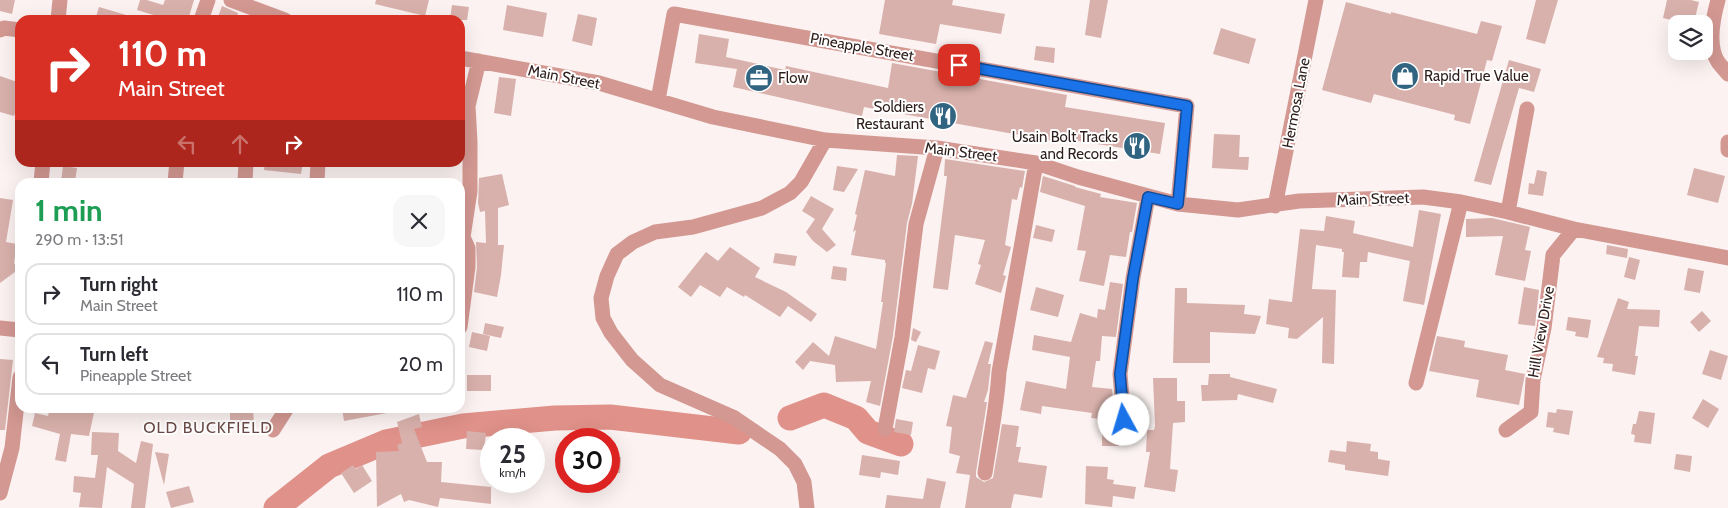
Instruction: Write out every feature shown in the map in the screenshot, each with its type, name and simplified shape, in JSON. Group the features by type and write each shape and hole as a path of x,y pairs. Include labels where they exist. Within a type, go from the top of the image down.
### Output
{"street":[{"path":"58,15 60,0"},
{"path":"203,15 208,0"},
{"path":"231,0 259,15"},
{"name":"Hermosa Lane","path":"1276,206 1316,0"},
{"path":"1718,0 1714,15 1712,42 1717,61 1728,74"},
{"name":"Pineapple Street","path":"658,100 674,14 1187,106 1178,204"},
{"path":"0,30 15,29"},
{"name":"Main Street","path":"465,59 599,83 713,117 825,140 937,148 1036,162 1148,197 1178,204 1238,210 1276,206 1299,201 1423,198 1462,202 1574,229 1728,258"},
{"path":"465,224 470,191 468,106 478,61"},
{"path":"1508,212 1527,109"},
{"path":"807,508 804,482 795,464 780,449 733,417 660,385 632,360 611,333 603,318 601,298 607,276 617,254 633,242 654,232 693,227 762,208 790,193 802,182 825,140"},
{"path":"1728,142 1728,150"},
{"path":"886,429 902,337 916,224 937,148"},
{"path":"985,473 992,423 997,404 999,372 1036,162"},
{"path":"1124,420 1120,374 1133,278 1148,197"},
{"path":"1416,383 1462,202"},
{"name":"Hill View Drive","path":"1506,430 1531,412 1533,380 1544,328 1554,256 1574,229"},
{"path":"465,241 468,248 465,289"},
{"path":"0,328 15,330"},
{"path":"0,493 12,448 16,413"},
{"path":"272,430 283,413"}],"building":[{"path":"0,0 15,0 12,14 0,11"},
{"path":"140,0 163,5 165,0 194,0 190,15 154,15 137,10"},
{"path":"376,0 429,0 425,15 375,4"},
{"path":"885,0 953,0 952,5 1005,14 1001,34 940,24 936,44 879,34"},
{"path":"1090,0 1108,0 1101,38 1085,35"},
{"path":"1536,0 1558,0 1545,44 1526,39"},
{"path":"1667,0 1699,2 1696,15 1668,15 1668,19 1663,18"},
{"name":"Rapid True Value","path":"1346,2 1477,34 1481,21 1502,26 1492,61 1487,60 1470,124 1454,120 1455,115 1374,94 1371,103 1322,90"},
{"path":"452,5 469,7 467,20 465,20 465,15 451,15"},
{"path":"507,5 547,13 543,37 503,30"},
{"path":"222,6 238,13 237,15 219,15"},
{"path":"99,7 126,15 97,15"},
{"path":"578,14 597,18 592,46 572,41"},
{"path":"1221,28 1256,39 1249,64 1213,54"},
{"path":"699,34 729,39 726,57 785,70 786,66 888,88 892,63 1067,95 1065,107 1165,123 1160,154 1059,138 1059,142 864,107 862,116 733,87 737,69 695,63"},
{"path":"1036,46 1055,48 1054,63 1034,60"},
{"path":"1509,60 1541,69 1534,92 1519,88 1491,185 1474,181"},
{"path":"0,76 15,81 15,113 14,116 0,112"},
{"path":"499,77 516,79 511,116 494,113"},
{"path":"1214,134 1240,135 1239,157 1249,157 1248,170 1212,168"},
{"path":"897,155 918,156 912,204 907,223 893,336 880,406 866,402 871,381 836,382 835,365 810,361 803,370 795,362 813,342 829,356 835,336 876,349 883,302 881,302 886,263 885,260 851,255 856,230 853,232 865,170 895,176"},
{"path":"945,159 1025,171 1022,188 1020,187 1017,200 1012,199 1005,245 1011,247 1003,275 1006,276 1001,293 975,284 981,265 978,264 985,240 955,235 948,290 933,288 947,176 944,176"},
{"path":"837,166 858,169 844,192 833,190"},
{"path":"63,167 77,168 76,178 62,178"},
{"path":"264,167 302,167 301,174 264,170"},
{"path":"1694,168 1725,176 1718,203 1687,195"},
{"path":"1537,170 1547,172 1543,196 1528,194 1529,183 1534,184"},
{"path":"502,174 509,205 498,208 498,245 504,245 497,297 474,292 477,267 476,242 486,243 485,211 480,212 478,203 479,178"},
{"path":"1043,176 1101,194 1100,197 1137,203 1126,257 1110,255 1104,286 1079,281 1086,251 1077,250 1085,206 1040,192"},
{"path":"811,196 834,209 822,229 836,245 827,252 813,241 806,232 815,219 802,211"},
{"path":"0,198 13,200 6,242 15,244 15,272 0,283"},
{"path":"1419,210 1441,214 1424,305 1403,301 1410,261 1368,252 1367,262 1360,262 1359,278 1342,277 1344,252 1342,252 1342,249 1316,245 1312,289 1336,290 1334,364 1322,363 1323,317 1297,339 1288,338 1289,328 1266,324 1269,299 1292,302 1300,229 1324,231 1326,216 1355,221 1353,233 1413,247"},
{"path":"1492,218 1530,227 1525,250 1531,251 1525,281 1495,275 1503,236 1466,237 1466,219"},
{"path":"1036,225 1055,230 1052,242 1033,238"},
{"path":"1607,245 1628,249 1627,258 1606,254"},
{"path":"730,247 760,268 755,277 786,292 817,314 811,322 788,306 780,317 745,295 744,297 727,287 720,297 700,285 691,297 678,287 706,252 718,261"},
{"path":"775,253 797,256 795,266 773,263"},
{"path":"1629,257 1640,260 1635,280 1624,277"},
{"path":"833,266 847,268 846,281 831,279"},
{"path":"1688,268 1704,271 1700,293 1684,290"},
{"path":"1110,282 1123,284 1116,337 1102,336 1100,361 1096,361 1092,387 1112,389 1114,428 1116,428 1116,433 1124,434 1124,445 1119,444 1119,446 1102,446 1102,419 1091,418 1092,413 1042,406 1041,414 1020,410 1026,381 1066,389 1070,357 1032,350 1034,335 1071,342 1080,313 1097,318 1098,309 1105,310"},
{"path":"1036,287 1064,295 1058,317 1030,310"},
{"path":"1524,287 1539,290 1535,326 1518,324"},
{"path":"1175,288 1187,288 1187,303 1245,305 1244,314 1261,316 1255,334 1210,332 1210,363 1173,363"},
{"path":"1618,298 1629,302 1627,309 1660,310 1659,327 1639,326 1635,356 1638,356 1635,375 1612,371 1613,364 1603,363 1604,358 1597,357"},
{"path":"1702,311 1711,321 1699,332 1690,322"},
{"path":"1568,317 1591,320 1588,338 1575,336 1576,332 1566,330"},
{"path":"485,323 504,327 501,338 483,334"},
{"path":"913,328 921,332 916,342 911,340"},
{"path":"472,332 490,336 487,351 469,347"},
{"path":"1437,336 1465,341 1464,347 1508,355 1505,370 1525,374 1519,405 1476,397 1479,380 1429,371"},
{"path":"985,341 993,343 988,364 991,364 988,390 984,402 987,402 976,477 984,482 993,478 1002,424 1019,426 1016,447 1021,447 1018,462 1047,466 1042,498 1014,494 1011,508 965,508 970,475 956,473 960,456 949,453 952,427 946,426 953,395 966,398"},
{"path":"918,345 940,351 935,370 928,368 922,393 902,388 906,370 911,371"},
{"path":"1710,350 1728,356 1721,380 1702,374"},
{"path":"0,359 13,360 5,430 0,430"},
{"path":"1209,374 1230,374 1230,377 1277,389 1273,403 1238,394 1237,400 1202,401 1201,385 1208,385"},
{"path":"467,375 491,375 491,391 467,391"},
{"path":"1153,378 1177,378 1177,401 1185,401 1185,422 1173,423 1170,469 1178,470 1175,492 1144,487 1150,452 1146,452 1147,430 1154,430 1155,426"},
{"path":"1703,399 1719,409 1708,428 1692,418"},
{"path":"1557,409 1573,411 1569,435 1553,432 1554,428 1546,427 1548,412 1556,413"},
{"path":"1639,411 1655,413 1651,444 1634,442 1635,435 1631,434"},
{"path":"35,413 48,416 49,413 94,413 89,436 71,434 66,462 55,460 60,434 32,426"},
{"path":"230,413 253,413 254,424 230,424"},
{"path":"343,413 387,413 344,421"},
{"path":"419,414 422,427 414,429 427,462 442,462 441,482 480,486 480,493 491,493 491,504 440,498 438,507 409,500 404,502 401,494 377,507 376,452 399,451 397,445 402,443 397,422"},
{"path":"896,419 913,422 911,435 894,432"},
{"path":"467,431 480,432 480,450 466,449"},
{"path":"92,432 119,433 118,451 136,463 141,441 153,444 145,508 131,508 134,484 107,467 102,508 79,507 81,493 73,492 74,476 95,478 98,455 91,455"},
{"path":"1347,441 1371,444 1370,451 1378,452 1378,459 1390,461 1388,476 1345,470 1345,465 1328,462 1330,450 1346,452"},
{"path":"155,452 169,454 164,485"},
{"path":"1676,454 1692,456 1690,472 1674,469"},
{"path":"862,455 900,461 898,475 881,472 880,478 859,475"},
{"path":"353,465 356,469 362,465 372,481 354,493 341,473"},
{"path":"1086,466 1108,467 1107,479 1114,480 1113,484 1136,487 1134,499 1113,496 1112,507 1085,504"},
{"path":"927,478 946,482 940,508 885,508 887,495 923,499"},
{"path":"189,486 194,502 171,508 166,492"}],"waterway":[{"path":"790,418 824,405 856,418 868,432 901,444"},
{"path":"276,508 329,466 386,442 463,426 555,418 610,417 739,432"}],"place":[{"name":"Rapid True Value","path":"1405,76"},
{"name":"Flow","path":"759,78"},
{"name":"Soldiers Restaurant","path":"943,116"},
{"name":"Usain Bolt Tracks and Records","path":"1137,146"}],"district":[{"name":"OLD BUCKFIELD","path":"208,427"}],"route":[{"path":"959,65 1187,106 1178,204 1148,197 1133,278 1120,374 1124,420"}]}
